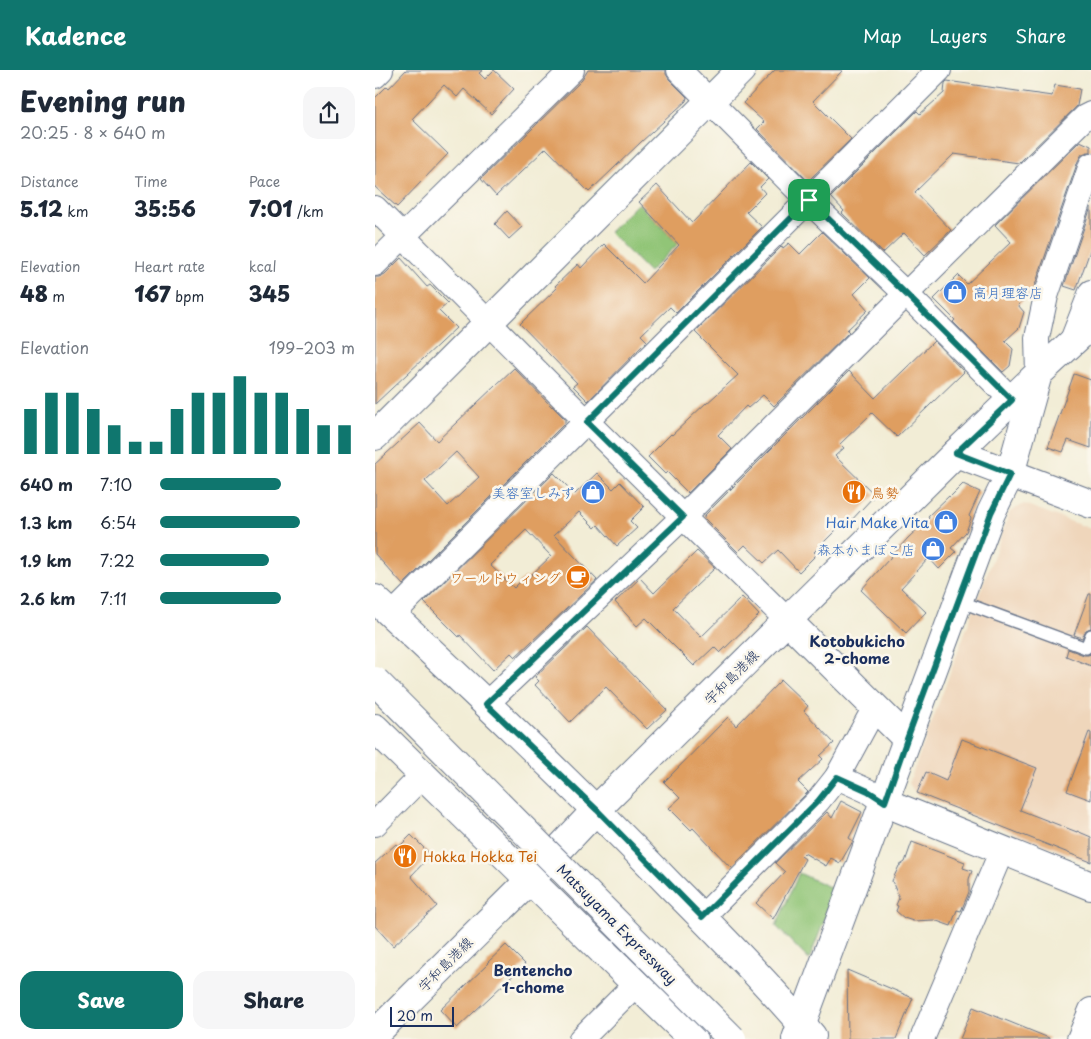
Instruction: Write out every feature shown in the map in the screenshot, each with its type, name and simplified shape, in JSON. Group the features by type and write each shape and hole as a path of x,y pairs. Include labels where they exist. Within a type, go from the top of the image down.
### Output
{"main road":[{"path":"375,436 741,70"},
{"name":"宇和島港線","path":"375,1034 956,453 1081,334"},
{"path":"804,1034 907,739 991,513 1010,474 1038,374"},
{"path":"956,453 1091,504"},
{"path":"383,607 597,810 777,996 804,1034"},
{"path":"788,621 907,739"},
{"name":"Matsuyama Expressway","path":"375,681 732,1039"},
{"path":"375,728 693,1039"},
{"path":"885,802 1091,886"}],"street":[{"path":"375,76 381,70"},
{"path":"375,264 573,70"},
{"path":"679,70 1012,400"},
{"path":"383,607 587,422 939,70"},
{"path":"486,704 683,517 1085,117 1091,114"},
{"path":"1038,374 1037,338 1046,296 1091,165"},
{"path":"375,208 788,621"},
{"path":"1081,334 1091,292"},
{"path":"702,917 818,801 837,777 875,707"},
{"path":"375,824 423,775"},
{"path":"837,777 868,791 885,802"},
{"path":"922,1039 1002,850"},
{"path":"581,1039 636,984"},
{"path":"1079,1039 1091,1010"}],"lane":[{"path":"959,601 1086,648 1091,635"}],"shaded area":[{"path":"1024,504 1091,529 1091,864 916,794 909,783 1010,512"}],"green space":[{"path":"638,203 678,244 649,272 609,232"},
{"path":"799,873 836,890 809,960 776,926"}],"building":[{"path":"406,70 483,70 479,73 485,79 494,70 514,89 491,114 464,89 457,97 444,85 412,119 448,154 397,207 375,187 375,98 387,86 389,88"},
{"path":"588,70 666,70 669,79 687,97 686,101 589,192 546,148 496,196 481,179 582,80"},
{"path":"775,70 843,70 813,101 851,139 809,180 757,129 764,122 743,103"},
{"path":"947,81 1052,96 1055,85 1080,89 1077,106 1019,163 954,154 915,192 951,230 925,255 904,233 883,253 842,213 844,211 831,197 917,111 920,114 944,93"},
{"path":"1080,141 1091,146 1091,152 1082,154 1078,161 1033,291 1018,305 1024,312 1019,328 1005,341 1013,349 1010,366 1003,372 953,322 955,320 934,299 958,275 967,284 1011,242 995,225"},
{"path":"751,162 768,179 760,187 765,193 746,212 762,227 676,313 670,307 641,335 647,341 588,401 573,386 577,383 520,324 557,288 555,286 578,264 581,268 604,244 643,283 679,245 639,202 657,185 692,223"},
{"path":"1091,207 1091,248 1076,290 1064,286"},
{"path":"507,211 522,227 509,239 495,224"},
{"path":"822,232 870,278 854,294 868,310 847,330 849,332 774,406 763,395 748,408 746,406 718,435 732,449 688,493 667,472 665,474 648,457 671,434 738,375 695,332 782,246 783,248 789,243 800,254"},
{"path":"401,258 427,287 430,285 448,303 439,311 456,328 375,404 375,277 385,274"},
{"path":"934,341 964,372 897,437 872,413 840,444 844,448 835,456 875,495 848,524 845,521 814,552 817,554 799,572 778,550 764,563 745,545 738,552 704,518 849,371 875,398"},
{"path":"514,368 565,419 565,423 403,585 375,554 375,464 420,423 437,441","holes":["456,452 479,477 448,506 425,481"]},
{"path":"1074,374 1091,380 1091,448 1068,440 1063,452 1048,447"},
{"path":"554,473 575,494 597,473 613,489 620,482 644,507 630,521 637,528 617,546 598,525 595,528 579,512 554,535 597,580 515,657 511,653 493,670 460,635 459,637 424,602","holes":["526,530 551,556 527,579 525,577 514,588 490,565"]},
{"path":"963,484 980,492 969,516 971,518 966,532 951,548 956,552 939,569 929,558 901,588 926,612 906,633 861,590 908,538 929,518 928,516"},
{"path":"697,551 715,568 673,608 701,637 742,597 759,615 720,653 714,647 694,666 646,618 637,626 615,602 640,578 654,593"},
{"path":"1089,594 1091,594 1091,628 1086,630 1082,638 1074,635"},
{"path":"587,627 667,710 647,729 606,687 570,722 535,685 539,681 535,677"},
{"path":"1068,649 1084,655 1091,654 1091,666 1066,656"},
{"path":"781,680 808,706 804,711 834,743 820,756 823,759 798,782 808,792 731,868 693,828 691,830 669,808 680,798 664,782 728,717 736,726"},
{"path":"1089,732 1091,733 1091,800 1067,791"},
{"path":"962,739 1037,768 1020,810 1091,837 1091,862 917,793 926,772 946,781"},
{"path":"841,801 862,812 849,838 853,841 840,863 831,858 826,866 804,853 801,856 805,859 773,919 756,903 785,872 775,863 827,812 832,818"},
{"path":"411,835 431,855 411,876 437,906 393,946 375,926 375,863 396,844 399,847"},
{"path":"912,842 965,862 963,868 972,871 969,879 969,892 961,911 957,910 951,926 934,920 913,921 904,918 896,911 899,898 892,881 899,866 905,862"},
{"path":"506,945 525,964 457,1028 440,1010"},
{"path":"847,970 913,998 896,1039 848,1039"},
{"path":"973,1007 1049,1038 1049,1039 960,1039"}],"place":[{"name":"高月理容店","path":"955,292"},
{"name":"美容室しみず","path":"593,492"},
{"name":"鳥勢","path":"854,492"},
{"name":"Hair Make Vita","path":"946,522"},
{"name":"森本かまぼこ店","path":"933,549"},
{"name":"ワールドウィング","path":"578,577"},
{"name":"Hokka Hokka Tei","path":"405,856"}],"district":[{"name":"Kotobukicho 2-chome","path":"857,648"},
{"name":"Bentencho 1-chome","path":"533,978"}],"route":[{"path":"809,200 1012,400 956,453 1010,474 991,513 885,802 868,791 837,777 818,801 702,917 597,810 486,704 683,517 587,422 809,200"}]}
